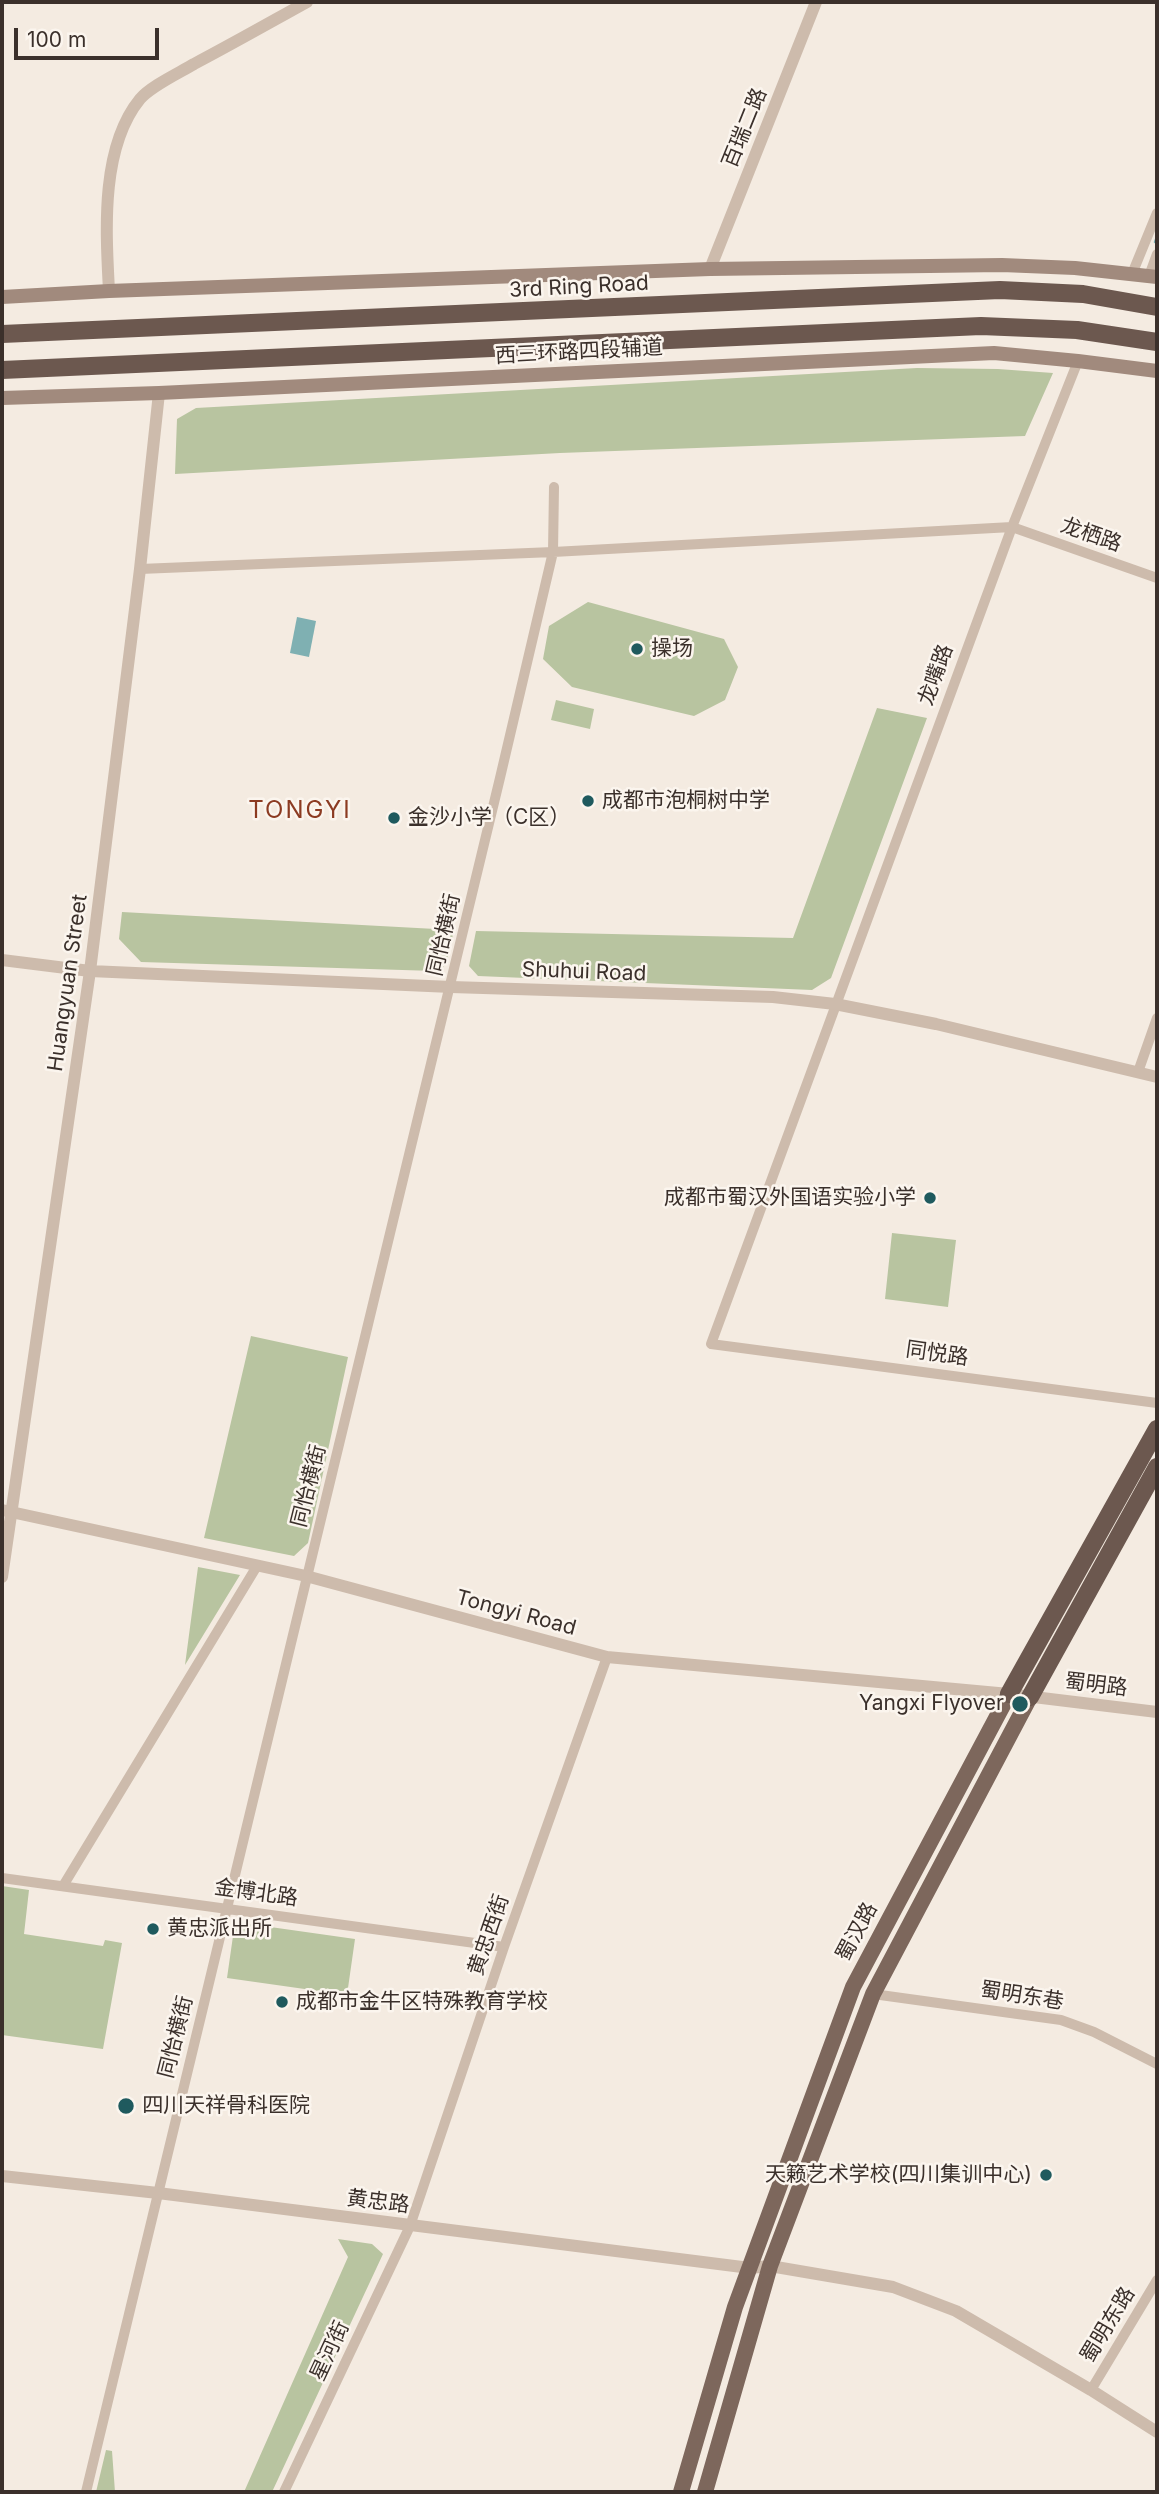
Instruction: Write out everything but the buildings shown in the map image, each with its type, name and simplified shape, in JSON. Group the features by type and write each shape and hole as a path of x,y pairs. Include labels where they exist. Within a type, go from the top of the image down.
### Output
{"highway":[{"name":"3rd Ring Road","path":"2,334 1000,290 1083,294 1157,307"},
{"path":"1083,294 1157,295"},
{"path":"2,370 981,326 1077,330 1157,342"},
{"name":"蜀汉路","path":"1009,1694 1157,1429"},
{"name":"蜀汉路","path":"1030,1697 1157,1467"}],"main road":[{"path":"2,297 710,269 1002,265 1153,276"},
{"name":"西三环路四段辅道","path":"2,398 159,393 993,353 1077,360 1157,371"},
{"name":"蜀汉路","path":"681,2492 735,2307 853,1987 1009,1694"},
{"name":"蜀汉路","path":"705,2492 771,2266 873,1994 1030,1697"}],"street":[{"path":"109,291 106,232 109,177 123,130 141,98 176,74 307,2"},
{"name":"百瑞二路","path":"710,269 816,2"},
{"path":"1132,274 1157,213"},
{"path":"1153,276 1157,254"},
{"name":"龙嘴路","path":"711,1345 1012,527 1077,360"},
{"name":"Huangyuan Street","path":"2,1577 7,1511 90,971 159,393"},
{"name":"同怡横街","path":"86,2492 306,1576 452,987 553,552 554,487"},
{"path":"140,569 553,552 1012,527"},
{"name":"龙栖路","path":"1012,527 1157,578"},
{"name":"Shuhui Road","path":"2,960 90,971 452,987 773,997 835,1004 936,1024 1157,1077"},
{"path":"1138,1072 1157,1018"},
{"name":"同悦路","path":"711,1345 1157,1403"},
{"name":"Tongyi Road","path":"7,1511 306,1576 607,1657 1030,1697"},
{"path":"63,1886 257,1566"},
{"name":"黄忠西街","path":"410,2226 504,1947 607,1657"},
{"name":"蜀明路","path":"1030,1697 1157,1712"},
{"name":"金博北路","path":"2,1878 504,1947"},
{"name":"蜀明东巷","path":"873,1994 1061,2020 1094,2032 1157,2064"},
{"name":"黄忠路","path":"2,2176 158,2193 750,2268 771,2266 893,2287 956,2311 1091,2389 1157,2432"},
{"name":"星河街","path":"284,2492 410,2226"},
{"name":"蜀明东路","path":"1091,2389 1157,2280"}],"green space":[{"path":"917,368 1053,373 1025,436 560,453 175,474 177,419 196,408"},
{"name":"操场","path":"588,602 724,639 738,667 725,700 694,716 572,687 543,659 549,626"},
{"path":"556,700 594,709 590,729 551,720"},
{"path":"877,708 927,718 831,978 812,990 478,976 469,966 476,931 793,938"},
{"path":"122,912 454,930 446,965 435,971 141,962 119,939"},
{"path":"892,1233 956,1240 948,1307 885,1299"},
{"path":"251,1336 348,1357 308,1543 294,1556 204,1538"},
{"path":"198,1567 240,1575 185,1665"},
{"path":"2,1886 29,1890 24,1934 103,1946 105,1940 122,1943 103,2049 2,2035"},
{"path":"235,1922 355,1939 347,1995 227,1978"},
{"path":"338,2239 372,2244 383,2254 272,2492 244,2492 348,2257"},
{"path":"106,2450 112,2451 115,2492 96,2492"}],"water":[{"path":"297,617 316,621 309,657 290,653"}],"waterway":[{"path":"1155,242 1157,237"}],"place":[{"name":"操场","path":"637,649"},
{"name":"成都市泡桐树中学","path":"588,801"},
{"name":"金沙小学（C区）","path":"394,818"},
{"name":"成都市蜀汉外国语实验小学","path":"930,1198"},
{"name":"Yangxi Flyover","path":"1020,1704"},
{"name":"黄忠派出所","path":"153,1929"},
{"name":"成都市金牛区特殊教育学校","path":"282,2002"},
{"name":"四川天祥骨科医院","path":"126,2106"},
{"name":"天籁艺术学校(四川集训中心)","path":"1046,2175"}],"district":[{"name":"TONGYI","path":"300,811"}]}
